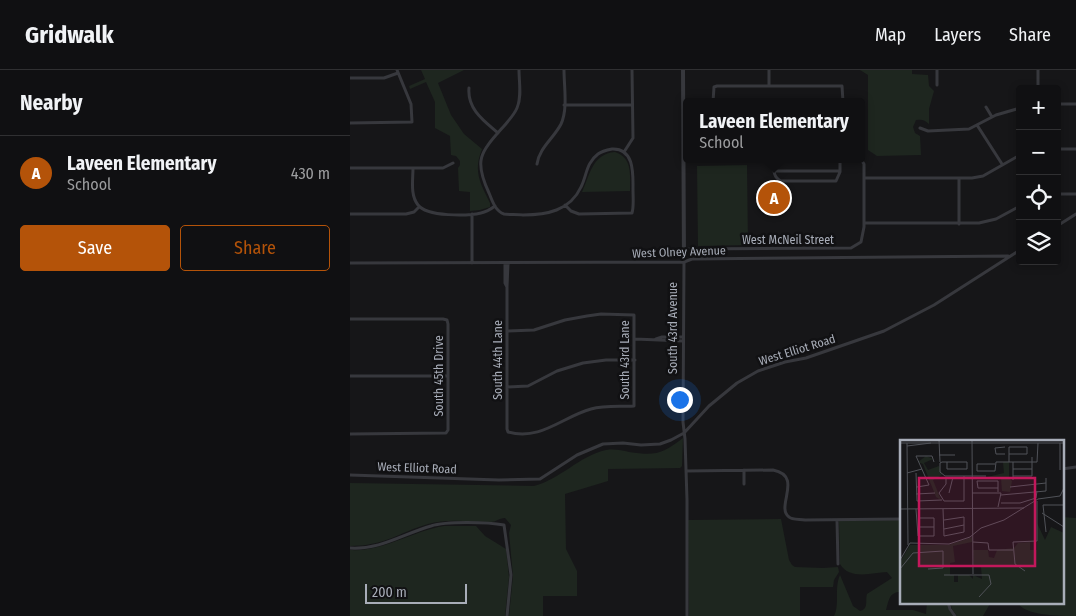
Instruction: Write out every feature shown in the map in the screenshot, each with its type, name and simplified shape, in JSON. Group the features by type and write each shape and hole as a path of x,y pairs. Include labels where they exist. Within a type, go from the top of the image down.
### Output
{"street":[{"path":"519,70 520,101 518,108 483,152 480,163 484,183 495,206 502,213 542,214 554,211 565,205 578,192 590,163 601,152 611,149 624,152 630,160 632,167 632,213 579,214 571,211 565,205"},
{"path":"537,164 541,152 561,124 564,105 564,70"},
{"path":"624,152 633,138 632,70"},
{"name":"South 43rd Avenue","path":"683,70 683,98"},
{"path":"770,70 770,86"},
{"path":"937,70 937,85"},
{"path":"1038,70 1038,85"},
{"path":"350,78 384,78 397,71 412,104 412,122 350,123"},
{"path":"713,98 714,87 842,86 843,98"},
{"path":"469,88 469,100 474,109 498,133"},
{"path":"1061,104 1076,104"},
{"path":"564,105 632,105"},
{"path":"986,107 992,117"},
{"path":"920,128 928,131 969,129 992,117 1016,109"},
{"path":"978,125 1002,164"},
{"path":"1061,149 1076,149"},
{"path":"864,178 972,178 983,176 1016,156"},
{"path":"350,168 443,168 453,163"},
{"name":"South 43rd Avenue","path":"684,163 683,339 686,471 686,616"},
{"path":"774,163 777,179 781,181 836,181 840,176 840,163"},
{"path":"864,163 864,223 959,224 988,222 1016,209"},
{"path":"413,168 413,195 419,207 426,212 436,214 472,214 482,213 495,206"},
{"path":"774,171 840,171"},
{"path":"959,179 959,224"},
{"path":"1061,194 1076,194"},
{"path":"350,214 406,214 414,212 419,207"},
{"path":"472,214 472,262"},
{"path":"1061,223 1076,214"},
{"name":"West McNeil Street","path":"684,249 846,249 860,242 864,223"},
{"name":"West Elliot Road","path":"350,475 514,480 540,479 586,450 603,444 660,444 672,440 684,433 709,406 737,383 758,372 785,362 806,358 884,331 934,305 1016,252"},
{"name":"West Olney Avenue","path":"350,263 684,262 692,259 1009,256"},
{"name":"South 44th Lane","path":"507,263 508,432"},
{"name":"South 43rd Lane","path":"507,331 534,330 565,320 601,314 634,314 634,406 605,406 591,409 575,414 539,433 508,432"},
{"name":"South 45th Drive","path":"350,319 447,320 448,430 446,433 350,434"},
{"path":"656,339 668,337 683,339"},
{"path":"668,337 668,342"},
{"path":"635,339 656,339 668,342 683,339"},
{"path":"507,387 528,386 557,371 583,363 606,360 635,360"},
{"path":"350,376 447,376"},
{"path":"744,470 744,484"},
{"path":"686,471 773,470 784,473 787,476 788,483 786,511 787,516 790,518 805,520 900,519"},
{"path":"837,520 838,564"},
{"path":"350,548 371,547 389,543 431,525 473,523 504,525 511,575 507,616"},
{"path":"949,604 955,616"}],"shaded area":[{"path":"421,70 464,70 438,83 451,115 464,134 482,149 478,170 490,207 470,211 470,192 459,191 458,168 460,161 456,156 451,155 450,136 435,128 435,102 426,82 410,89 409,86 425,79"},
{"path":"860,70 912,70 912,74 928,75 929,86 934,91 929,109 929,124 923,120 916,120 913,127 915,133 920,136 921,155 877,156 868,150 868,75"},
{"path":"615,152 625,158 628,163 630,191 582,192 590,172 597,161 607,154"},
{"path":"747,165 748,245 698,246 697,166"},
{"path":"683,438 682,466 680,468 608,469 608,481 565,494 566,549 577,571 577,596 543,596 543,616 509,616 513,576 509,533 511,525 505,518 491,522 436,522 372,544 350,546 350,483 534,486 544,483 596,453 606,450 621,450 652,454 670,448"},
{"path":"1064,517 1076,518 1076,616 1035,613 1019,604 1064,604"},
{"path":"781,519 789,560 792,565 795,567 838,567 839,572 834,580 833,587 800,587 800,616 689,616 688,520"},
{"path":"900,520 900,592 892,595 886,610 913,610 926,614 927,604 948,604 954,616 834,616 837,606 837,585 840,575 853,606 860,611 866,607 867,594 892,578 887,572 855,574 844,569 840,564 839,521"},
{"path":"444,526 476,526 485,536 506,549 509,577 505,616 350,616 350,550 375,548"},
{"path":"951,604 990,604 983,616 957,616"}],"place":[{"name":"Laveen Elementary","path":"774,198"}]}
